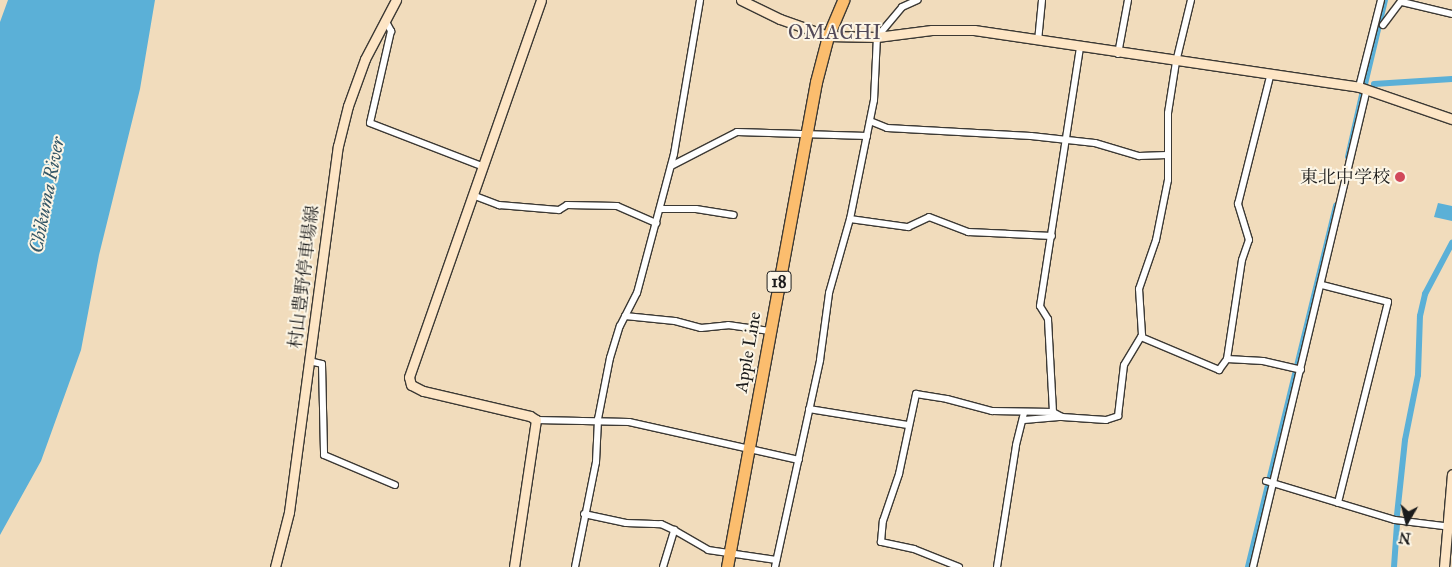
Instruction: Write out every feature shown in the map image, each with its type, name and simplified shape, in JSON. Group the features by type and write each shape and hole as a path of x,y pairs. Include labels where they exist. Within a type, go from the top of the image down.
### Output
{"highway":[{"name":"Apple Line","path":"727,567 806,133 828,36 843,0"}],"street":[{"name":"村山豊野停車場線","path":"275,567 289,512 338,146 352,96 385,20 396,0"},
{"path":"540,0 474,196 422,333 409,377 411,385 468,403 530,416 536,420 598,419 629,422 799,460"},
{"path":"575,567 584,514 596,462 598,419 610,358 625,316 637,293 671,166 700,0"},
{"path":"741,0 780,19 828,36 877,37 932,30 974,30 1118,54 1271,73 1363,88 1452,120"},
{"path":"584,514 626,523 661,524 708,550 730,552 776,563 820,360 829,293 850,219 870,121 878,76 877,37 902,7 918,0"},
{"path":"1038,41 1042,0"},
{"path":"1118,54 1128,0"},
{"path":"959,567 914,549 881,542 916,394 947,398 992,411 1024,417 1106,420 1118,416 1124,365 1141,337 1139,289 1161,215 1168,180 1168,113 1176,62 1191,0"},
{"path":"1253,567 1270,482 1298,369 1322,285 1381,0"},
{"path":"1384,25 1402,1 1452,14"},
{"path":"385,20 392,31 370,123 484,167"},
{"path":"1053,412 1048,319 1040,306 1080,48"},
{"path":"1141,337 1219,370 1227,359 1242,260 1249,240 1238,204 1271,73"},
{"path":"870,121 887,128 1066,140 1104,145 1140,156 1168,155"},
{"path":"671,166 737,132 867,136"},
{"path":"474,196 499,205 559,210 567,205 617,206 656,223"},
{"path":"660,209 696,209 734,215"},
{"path":"850,219 908,227 928,217 968,232 1052,236"},
{"path":"1322,285 1388,302 1338,502"},
{"path":"625,316 675,321 701,328 728,325 770,331"},
{"path":"1227,359 1263,361 1298,369"},
{"path":"309,361 322,364 324,455 395,485"},
{"path":"809,409 908,425"},
{"path":"1024,417 1053,412 1062,417"},
{"path":"997,567 1016,445 1024,417"},
{"path":"514,567 536,420"},
{"path":"1444,567 1450,527 1452,474"},
{"path":"1270,482 1394,520 1450,527"},
{"path":"663,567 674,530"}],"water":[{"name":"Chikuma River","path":"8,0 155,0 140,89 99,255 81,350 41,461 0,535 0,22"},
{"path":"1438,203 1452,206 1452,221 1434,217"}],"waterway":[{"path":"1365,84 1385,0"},
{"path":"1374,84 1452,79"},
{"path":"1348,157 1362,95"},
{"path":"1248,567 1336,206"},
{"path":"1397,515 1405,440 1418,375 1420,316 1425,294 1452,243"},
{"path":"1394,567 1397,524"}],"place":[{"name":"東北中学校","path":"1400,177"}],"district":[{"name":"OMACHI","path":"835,32"}]}
